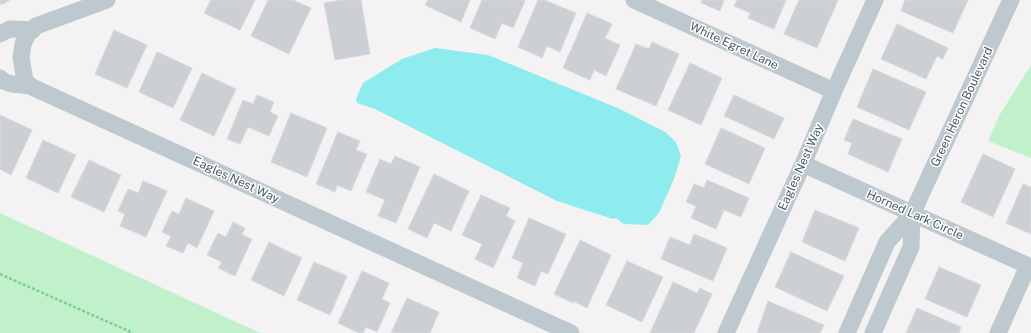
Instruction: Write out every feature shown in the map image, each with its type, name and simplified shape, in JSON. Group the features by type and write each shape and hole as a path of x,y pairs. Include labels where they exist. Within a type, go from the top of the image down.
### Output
{"street":[{"path":"30,86 25,81 21,57 23,44 28,34 36,26 45,22 107,0"},
{"name":"White Egret Lane","path":"634,0 834,91"},
{"name":"Eagles Nest Way","path":"726,333 803,164 875,0"},
{"name":"Green Heron Boulevard","path":"847,333 887,242 912,214 1011,0"},
{"path":"0,34 10,28 33,30"},
{"name":"Eagles Nest Way","path":"0,78 3,81 12,84 30,86 571,333"},
{"name":"Horned Lark Circle","path":"803,164 1029,267 998,333"},
{"name":"Green Heron Boulevard","path":"873,333 911,247 912,214"}],"path":[{"path":"0,274 134,333"}],"green space":[{"path":"1031,65 1031,158 988,141 999,116"},
{"path":"0,213 260,333 0,333"}],"water":[{"path":"435,48 488,55 620,109 665,132 676,142 681,156 674,179 659,213 648,225 624,224 616,218 613,219 557,201 375,109 357,103 356,99 363,83 402,59"}],"building":[{"path":"0,0 10,0 1,5"},
{"path":"211,0 255,0 240,30 204,13"},
{"path":"268,0 293,0 311,8 289,54 251,36"},
{"path":"342,0 361,0 370,54 335,60 324,3"},
{"path":"428,0 470,0 461,22 425,5"},
{"path":"482,0 525,1 513,28 502,23 495,39 470,28"},
{"path":"538,0 544,0 576,13 560,52 547,46 542,58 518,47"},
{"path":"702,0 724,0 720,11 701,3"},
{"path":"737,0 786,0 774,29 748,18 750,13 734,6"},
{"path":"799,0 838,0 817,48 784,34"},
{"path":"905,0 968,0 953,33 901,11"},
{"path":"587,13 612,24 605,38 620,45 606,76 594,70 590,80 563,68"},
{"path":"897,24 948,48 943,59 937,56 926,79 881,59"},
{"path":"114,30 147,45 127,88 95,74"},
{"path":"652,42 679,54 656,106 616,89 636,44 649,49"},
{"path":"157,52 192,68 173,108 139,92"},
{"path":"690,63 722,78 701,125 668,110"},
{"path":"873,69 926,92 909,130 857,107"},
{"path":"202,73 236,89 214,136 180,120"},
{"path":"257,95 274,102 270,112 278,116 269,136 248,127 240,144 227,139 243,100 253,104"},
{"path":"734,95 784,118 774,139 724,116"},
{"path":"291,113 327,128 307,177 271,162"},
{"path":"0,115 32,130 11,175 0,169"},
{"path":"853,119 902,139 888,172 848,154 852,143 844,140"},
{"path":"721,128 765,148 749,184 705,164"},
{"path":"338,132 360,141 356,150 367,154 351,191 337,185 335,192 316,184"},
{"path":"43,140 76,155 58,193 26,178"},
{"path":"983,154 1015,169 993,217 961,202"},
{"path":"395,156 420,167 396,223 378,216 385,200 366,192 380,159 391,164"},
{"path":"89,160 121,175 104,212 71,197"},
{"path":"434,174 469,191 451,231 434,223 427,238 408,229"},
{"path":"707,180 749,198 741,217 724,210 716,229 691,218 696,206 686,202 694,184 704,188"},
{"path":"143,181 167,191 146,237 120,226 125,214 118,211 128,189 138,193"},
{"path":"1023,184 1031,187 1031,234 1006,223"},
{"path":"481,195 510,208 506,216 515,221 493,268 475,259 482,244 462,235"},
{"path":"186,198 214,211 197,248 188,243 183,253 166,246 171,236 162,232 172,211 179,214"},
{"path":"815,210 859,228 845,261 802,242"},
{"path":"529,218 566,234 548,274 541,271 535,286 517,278 523,263 512,258"},
{"path":"233,222 245,228 242,235 252,239 235,276 218,268 222,262 207,255 218,233 226,237"},
{"path":"694,234 727,248 713,281 661,259 670,237 690,245"},
{"path":"580,240 611,255 587,308 554,294"},
{"path":"269,242 302,258 284,296 251,280"},
{"path":"791,252 844,276 827,311 775,287"},
{"path":"627,261 663,277 642,322 606,305"},
{"path":"314,262 347,276 330,315 297,300"},
{"path":"939,267 981,285 967,317 925,299"},
{"path":"362,271 389,283 382,299 390,303 377,332 366,327 363,333 359,333 338,323"},
{"path":"673,282 697,293 700,288 712,294 694,333 650,333"},
{"path":"407,298 439,312 430,333 391,333"},
{"path":"768,301 824,325 820,333 757,333"},
{"path":"917,308 961,327 959,333 906,333"}]}
